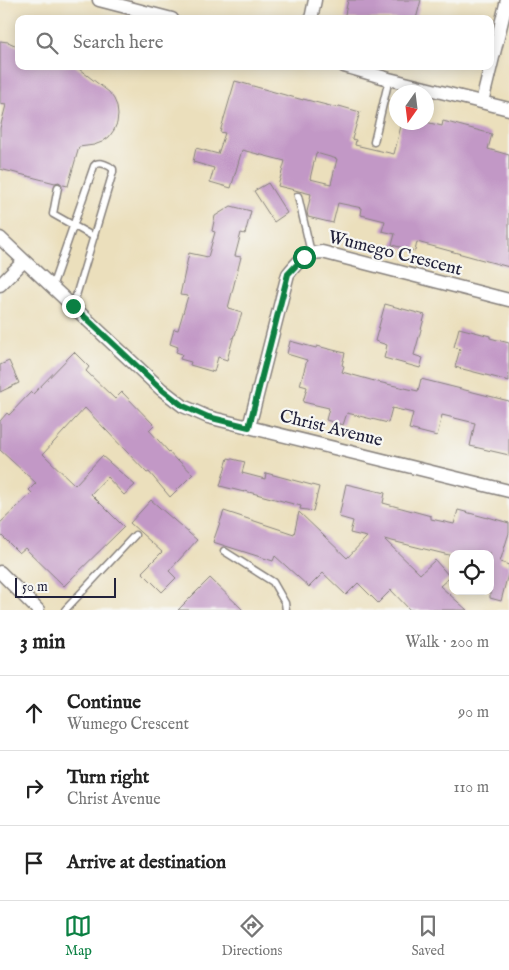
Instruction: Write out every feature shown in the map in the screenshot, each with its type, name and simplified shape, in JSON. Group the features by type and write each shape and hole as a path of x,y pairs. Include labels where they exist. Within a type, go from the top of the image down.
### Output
{"street":[{"path":"99,0 157,15"},
{"path":"312,15 315,0"},
{"path":"494,53 507,0"},
{"path":"358,70 509,109"},
{"path":"482,102 490,70"},
{"name":"Christ Avenue","path":"0,238 160,388 183,406 208,417 509,490"},
{"name":"Wumego Crescent","path":"249,427 288,274 304,257 312,253 322,252 509,300"},
{"path":"0,285 24,261"},
{"path":"0,572 38,610"}],"lane":[{"path":"374,142 389,79"},
{"path":"52,287 96,164 111,166 113,172 73,306"},
{"path":"58,187 53,214 94,238"},
{"path":"298,196 312,253"},
{"path":"65,610 135,535"},
{"path":"224,550 273,582 285,603 286,610"}],"building":[{"path":"348,0 421,0 417,15 345,15"},
{"path":"0,41 15,45 15,70 80,70 109,92 114,99 117,106 117,123 109,137 102,142 79,147 68,186 59,182 55,183 0,169 0,128 6,105 0,104"},
{"path":"235,81 303,100 338,108 339,106 360,112 352,139 356,140 355,145 394,154 400,130 434,130 434,124 442,126 443,121 492,134 488,149 509,155 509,267 417,242 415,251 392,245 395,234 382,231 385,221 361,215 362,208 338,203 333,223 308,217 307,212 311,194 278,186 285,161 242,150 231,188 210,182 214,168 193,162 196,148 218,154 225,133 220,132","holes":["316,153 337,159 331,184 310,179"]},
{"path":"268,183 287,213 274,222 254,191"},
{"path":"231,206 251,211 245,234 241,233 235,256 241,257 228,308 242,312 227,360 218,357 214,372 190,365 191,362 180,359 182,354 176,352 178,347 170,344 174,329 178,330 188,296 180,295 189,253 208,257 215,232 212,231 215,216"},
{"path":"385,304 425,315 414,355 423,358 420,368 384,358 387,345 375,341"},
{"path":"459,328 509,343 509,381 455,367 460,349 454,347"},
{"path":"290,341 345,353 342,372 378,382 418,391 421,379 509,401 509,455 470,446 475,423 442,415 437,436 409,429 413,413 392,408 388,423 347,413 343,425 326,420 329,408 303,402 307,387 300,385 307,360 287,354"},
{"path":"74,352 89,367 86,371 115,399 122,392 154,425 149,430 177,461 193,474 170,497 149,472 147,473 85,408 43,454 75,485 102,456 135,485 124,495 107,477 91,494 124,527 64,586 25,548 19,553 0,534 0,523 32,493 29,490 36,483 0,450 0,421 7,413 9,415 31,392 33,394"},
{"path":"9,361 19,383 0,392 0,365"},
{"path":"228,458 245,462 242,473 265,479 266,473 319,487 313,511 300,509 301,506 220,486"},
{"path":"346,484 385,493 383,503 431,516 431,519 454,524 458,510 509,523 509,533 500,562 509,565 501,601 490,598 490,595 494,595 494,550 449,550 449,555 384,539 420,574 435,560 449,576 440,586 467,610 410,610 391,590 378,603 358,583 346,595 323,573 309,587 275,556 273,561 213,542 224,511 294,534 299,512 347,558 367,537 350,533 353,521 339,517"},
{"path":"151,500 197,540 169,571 176,578 162,592 142,572 162,552 130,523"},
{"path":"210,578 243,610 178,610"}],"route":[{"path":"73,306 160,388 183,406 208,417 249,427 288,274 304,257"}]}
